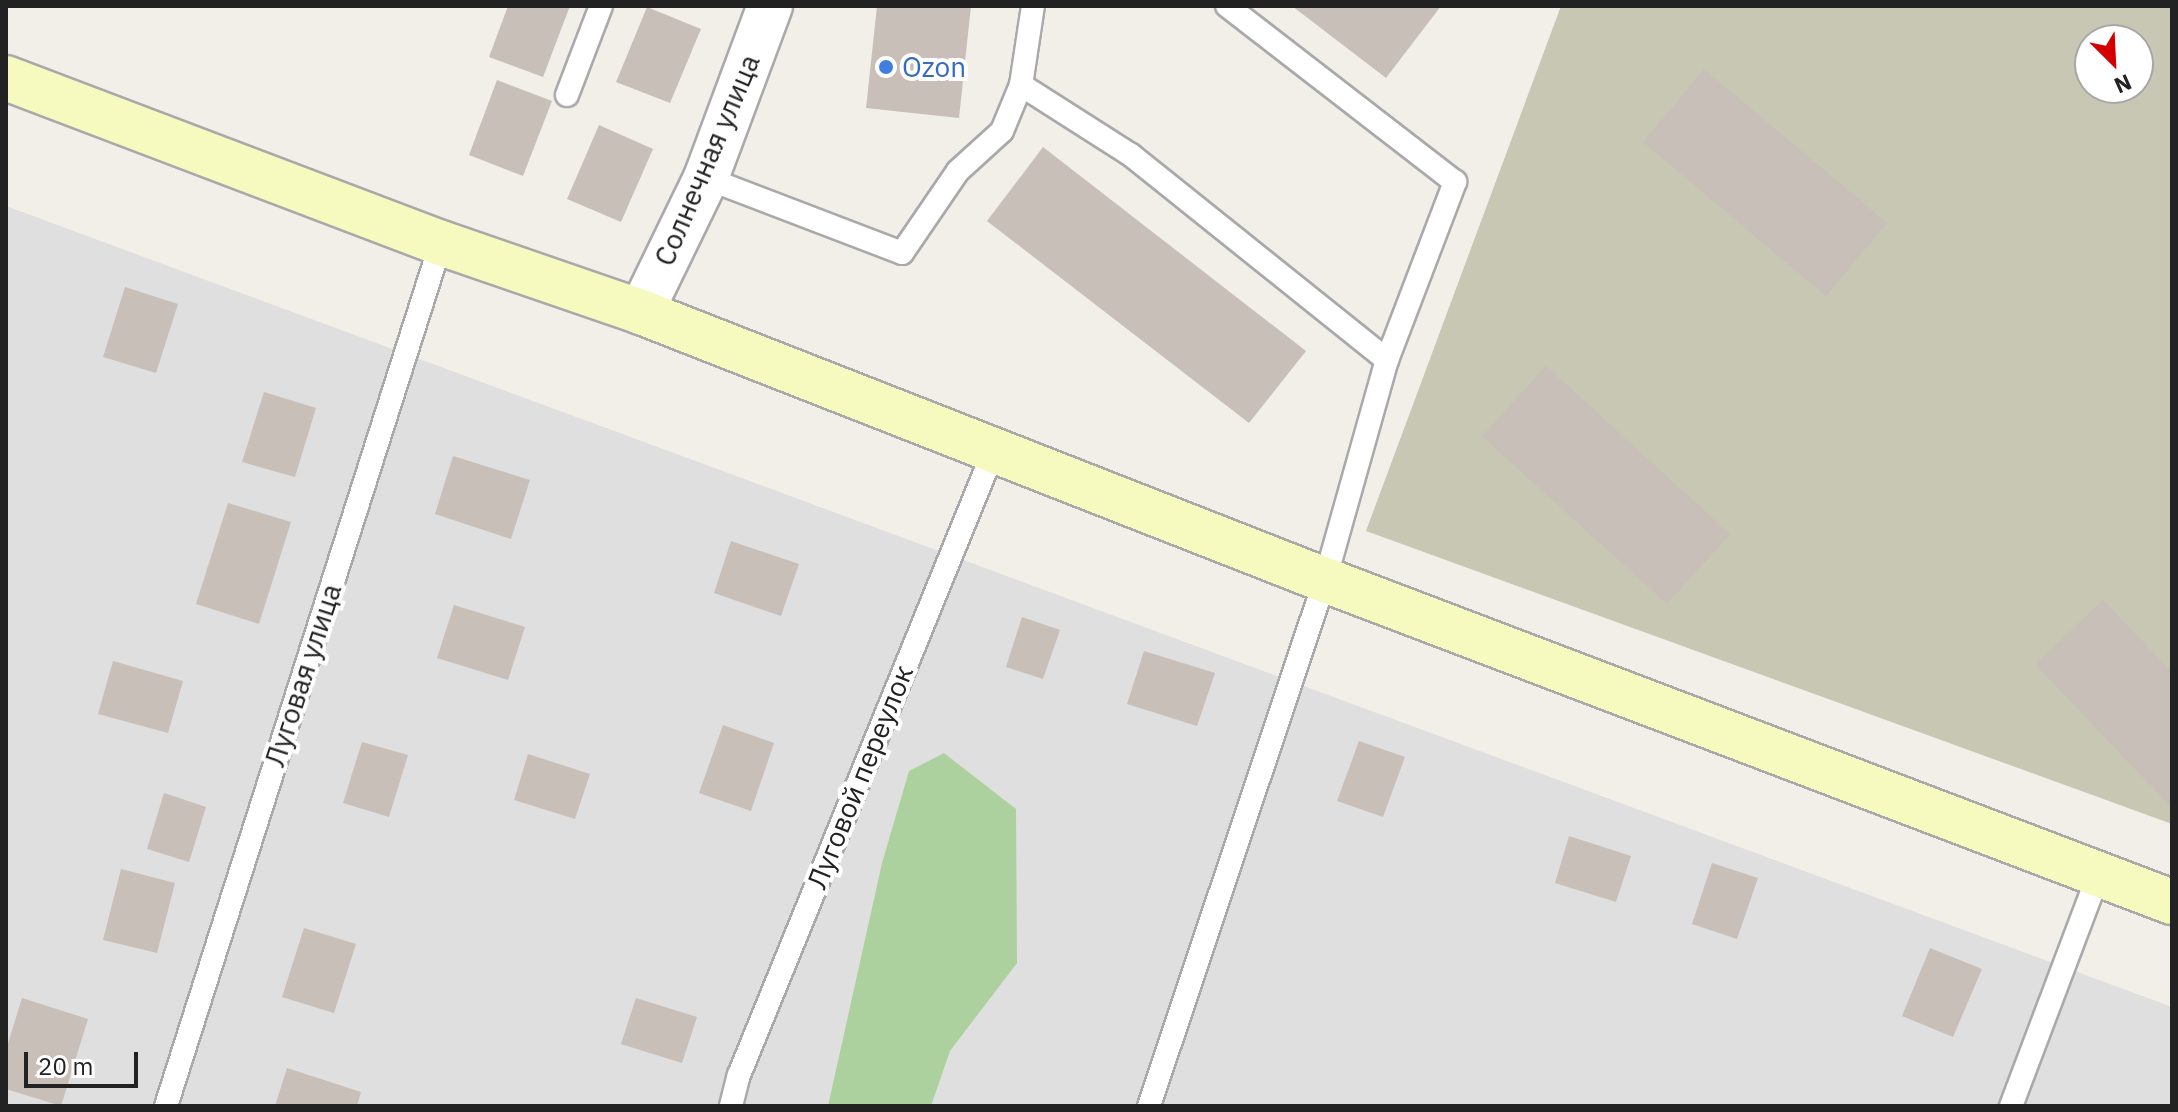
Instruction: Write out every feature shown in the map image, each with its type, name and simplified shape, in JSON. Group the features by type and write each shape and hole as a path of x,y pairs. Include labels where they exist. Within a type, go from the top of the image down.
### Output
{"street":[{"name":"Солнечная улица","path":"641,312 706,178 770,6"},
{"path":"6,78 441,243 641,312 1325,580 2172,902"}],"lane":[{"path":"567,95 601,6"},
{"path":"706,178 902,253 958,171 1002,131 1021,85 1033,6"},
{"path":"1149,1106 1325,580 1387,360 1455,182 1227,6"},
{"path":"1021,85 1131,155 1387,360"},
{"name":"Луговая улица","path":"166,1106 441,243"},
{"name":"Луговой переулок","path":"731,1106 751,1046 994,450"},
{"path":"2011,1106 2035,1035 2099,873"}],"shaded area":[{"path":"1561,6 2172,6 2172,824 1366,531"},
{"path":"6,206 2172,1007 2172,1106 6,1106"}],"green space":[{"path":"944,753 1016,809 1017,963 950,1051 931,1106 828,1106 882,863 909,771"}],"building":[{"path":"508,6 570,6 543,77 489,57"},
{"path":"877,6 971,6 959,118 866,108"},
{"path":"1292,6 1441,6 1386,78"},
{"path":"647,7 701,29 670,103 616,82"},
{"path":"1704,69 1887,223 1826,296 1643,142"},
{"path":"497,80 552,101 523,176 469,155"},
{"path":"599,125 653,149 621,222 567,199"},
{"path":"1043,147 1306,351 1249,423 987,221"},
{"path":"125,287 178,304 156,373 103,357"},
{"path":"1546,366 1730,534 1667,604 1482,436"},
{"path":"264,392 316,408 295,477 242,462"},
{"path":"453,456 530,480 511,539 435,514"},
{"path":"228,503 291,522 259,624 196,604"},
{"path":"731,541 799,564 781,616 714,593"},
{"path":"2103,600 2172,672 2172,808 2035,664"},
{"path":"454,605 525,627 508,680 437,658"},
{"path":"1022,617 1060,630 1043,679 1006,667"},
{"path":"1144,651 1215,673 1197,726 1127,704"},
{"path":"113,661 183,681 168,733 98,714"},
{"path":"723,725 774,743 751,811 699,793"},
{"path":"1359,741 1405,757 1383,817 1337,801"},
{"path":"362,742 408,755 389,817 343,803"},
{"path":"528,754 590,774 575,819 514,800"},
{"path":"164,793 206,807 189,862 147,849"},
{"path":"1569,836 1631,856 1616,902 1555,883"},
{"path":"1712,863 1758,878 1737,939 1692,924"},
{"path":"121,869 175,883 157,953 103,940"},
{"path":"304,928 356,944 334,1013 282,997"},
{"path":"1930,948 1982,969 1953,1037 1902,1016"},
{"path":"22,998 88,1019 61,1106 6,1089 6,1050"},
{"path":"636,998 697,1017 682,1063 621,1044"},
{"path":"287,1068 361,1092 357,1106 275,1106"}],"place":[{"name":"Ozon","path":"886,67"}]}
